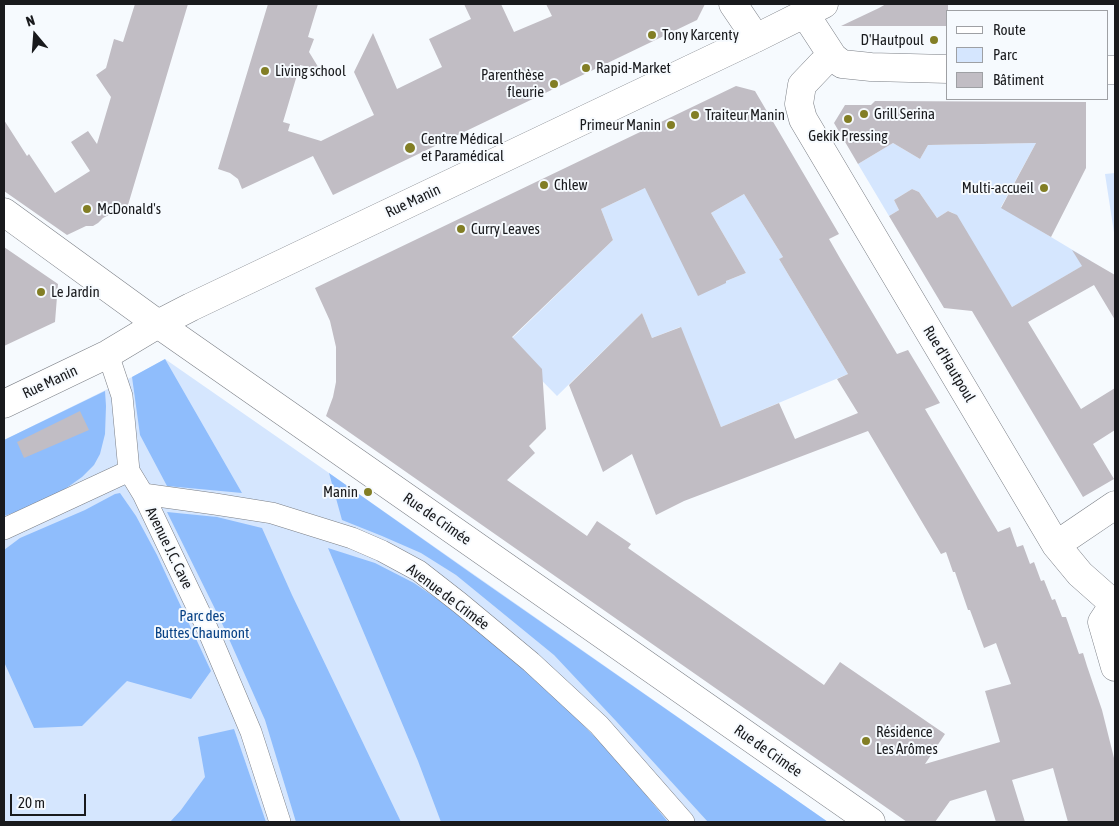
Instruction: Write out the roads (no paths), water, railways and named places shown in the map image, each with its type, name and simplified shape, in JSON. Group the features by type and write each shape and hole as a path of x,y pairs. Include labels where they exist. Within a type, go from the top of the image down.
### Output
{"street":[{"path":"733,4 756,38"},
{"path":"815,9 833,57 842,64 946,69"},
{"name":"Rue Manin","path":"4,404 108,354 191,307 815,9"},
{"name":"Rue d'Hautpoul","path":"833,57 822,64 802,85 799,104 803,119 1056,545 1080,574 1115,604 1102,622 1115,667"},
{"name":"Rue de Crimée","path":"4,212 158,324 871,822"},
{"name":"Avenue J.C. Cave","path":"108,354 122,396 130,471 143,494 207,628 252,732 280,822"},
{"path":"4,528 130,471"},
{"name":"Avenue de Crimée","path":"143,494 272,513 352,538 382,551 419,571 460,602 531,662 599,726 684,822"},
{"path":"1056,545 1115,505"}],"place":[{"name":"Tony Karcenty","path":"652,35"},
{"name":"D'Hautpoul","path":"934,40"},
{"name":"Rapid-Market","path":"586,68"},
{"name":"Living school","path":"265,71"},
{"name":"Parenthèse fleurie","path":"554,84"},
{"name":"Grill Serina","path":"864,114"},
{"name":"Traiteur Manin","path":"695,115"},
{"name":"Gekik Pressing","path":"848,119"},
{"name":"Primeur Manin","path":"671,125"},
{"name":"Centre Médical et Paramédical","path":"410,148"},
{"name":"Chlew","path":"544,185"},
{"name":"Multi-accueil","path":"1044,188"},
{"name":"McDonald's","path":"87,209"},
{"name":"Curry Leaves","path":"461,229"},
{"name":"Le Jardin","path":"41,292"},
{"name":"Manin","path":"368,492"},
{"name":"Résidence Les Arômes","path":"866,741"}],"park label":[{"name":"Parc des Buttes Chaumont","path":"202,624"}]}
